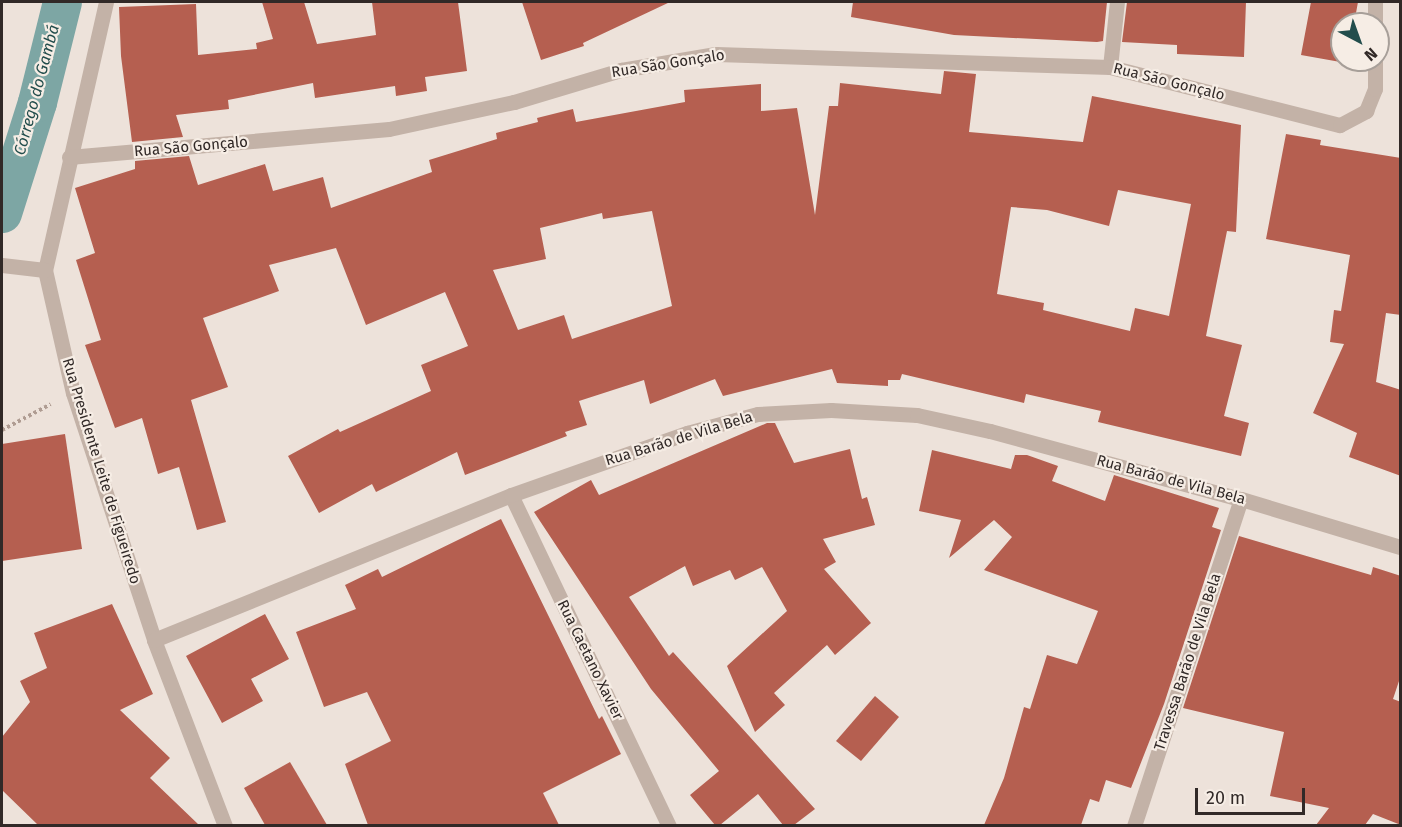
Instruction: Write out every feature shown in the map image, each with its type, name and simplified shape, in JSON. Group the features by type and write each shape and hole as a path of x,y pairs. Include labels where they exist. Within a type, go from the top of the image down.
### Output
{"street":[{"name":"Rua Presidente Leite de Figueiredo","path":"106,2 69,157 38,270 73,393 154,640 225,825"},
{"path":"1110,67 1118,2"},
{"name":"Rua São Gonçalo","path":"69,157 390,129 514,102 621,70 716,54 1110,67 1340,125 1366,111 1375,89 1375,72"},
{"path":"2,265 38,270"},
{"name":"Rua Barão de Vila Bela","path":"154,640 511,495 687,433 758,414 831,410 917,415 990,431 1241,499 1401,547"},
{"name":"Rua Caetano Xavier","path":"511,495 669,825"},
{"name":"Travessa Barão de Vila Bela","path":"1134,825 1241,499"}],"path":[{"path":"2,430 73,393"}],"building":[{"path":"262,2 304,2 317,44 376,35 372,2 458,2 467,71 425,77 427,91 396,96 395,86 315,98 313,83 228,100 229,109 176,115 183,137 132,142 121,56 119,7 196,4 198,55 257,49 256,43 273,39"},
{"path":"522,2 670,2 583,43 584,46 541,60"},
{"path":"853,2 1107,2 1103,41 1097,42 954,35 851,17"},
{"path":"1127,2 1246,2 1244,57 1177,54 1177,45 1122,42"},
{"path":"1311,2 1358,2 1356,12 1330,12 1330,60 1301,55"},
{"path":"944,71 976,74 969,132 1083,142 1092,96 1241,125 1236,232 1227,231 1206,336 1242,345 1224,416 1249,423 1241,456 1098,422 1101,411 1026,394 1024,403 902,374 900,380 888,380 888,386 837,383 832,369 723,396 715,379 650,404 644,380 579,401 587,425 565,432 567,436 465,475 457,452 376,492 372,484 319,513 288,456 338,429 340,432 431,391 421,365 468,346 445,292 366,325 336,248 269,265 279,291 203,318 228,387 191,400 226,522 197,530 179,467 158,474 142,418 115,428 85,345 101,340 76,260 95,253 75,188 135,169 135,161 189,156 198,185 265,164 273,191 323,177 331,208 432,172 429,160 497,139 496,133 538,122 537,118 573,109 576,122 685,102 684,90 761,84 761,111 797,108 815,215 829,106 838,106 840,83 941,94","holes":["1118,190 1191,204 1169,316 1135,308 1130,331 1043,310 1044,303 997,294 1011,207 1047,210 1109,226","652,211 672,306 572,339 564,315 518,330 493,270 546,259 540,228 602,213 603,219"]},
{"path":"1286,134 1321,140 1320,145 1401,158 1401,315 1386,313 1376,382 1401,390 1401,476 1349,457 1357,433 1313,413 1344,344 1330,342 1334,310 1341,311 1350,255 1266,239"},
{"path":"767,423 775,423 794,463 850,449 862,499 867,497 875,525 823,539 836,562 824,569 871,623 835,655 827,645 774,693 785,705 755,732 727,666 787,611 762,567 735,580 730,570 693,586 685,566 629,597 669,656 673,652 815,809 794,825 783,825 758,794 720,825 715,825 690,795 719,771 651,689 534,512 591,480 599,495"},
{"path":"65,434 82,549 2,561 2,444"},
{"path":"932,450 1011,469 1015,455 1027,455 1058,466 1052,481 1105,501 1114,475 1219,508 1212,527 1221,530 1164,704 1131,788 1106,780 1099,802 1090,799 1081,825 984,825 1004,778 1024,707 1030,709 1047,655 1077,664 1098,611 984,570 1012,537 994,520 949,558 961,520 919,511"},
{"path":"501,519 599,719 602,716 621,754 543,793 559,825 368,825 345,764 391,741 367,692 324,707 296,632 356,609 345,585 378,569 382,577"},
{"path":"1239,536 1371,575 1373,567 1401,576 1401,675 1393,699 1401,702 1401,825 1373,814 1365,825 1316,825 1329,808 1270,796 1284,732 1183,708"},
{"path":"112,604 153,694 120,710 170,758 150,778 199,825 38,825 2,790 2,737 30,702 20,681 47,668 34,633"},
{"path":"265,614 289,659 251,679 263,701 222,723 186,656"},
{"path":"875,696 899,717 861,761 836,741"},
{"path":"290,762 327,825 265,825 244,788"}],"waterway":[{"name":"Córrego do Gambá","path":"2,213 37,102 62,2"}]}
